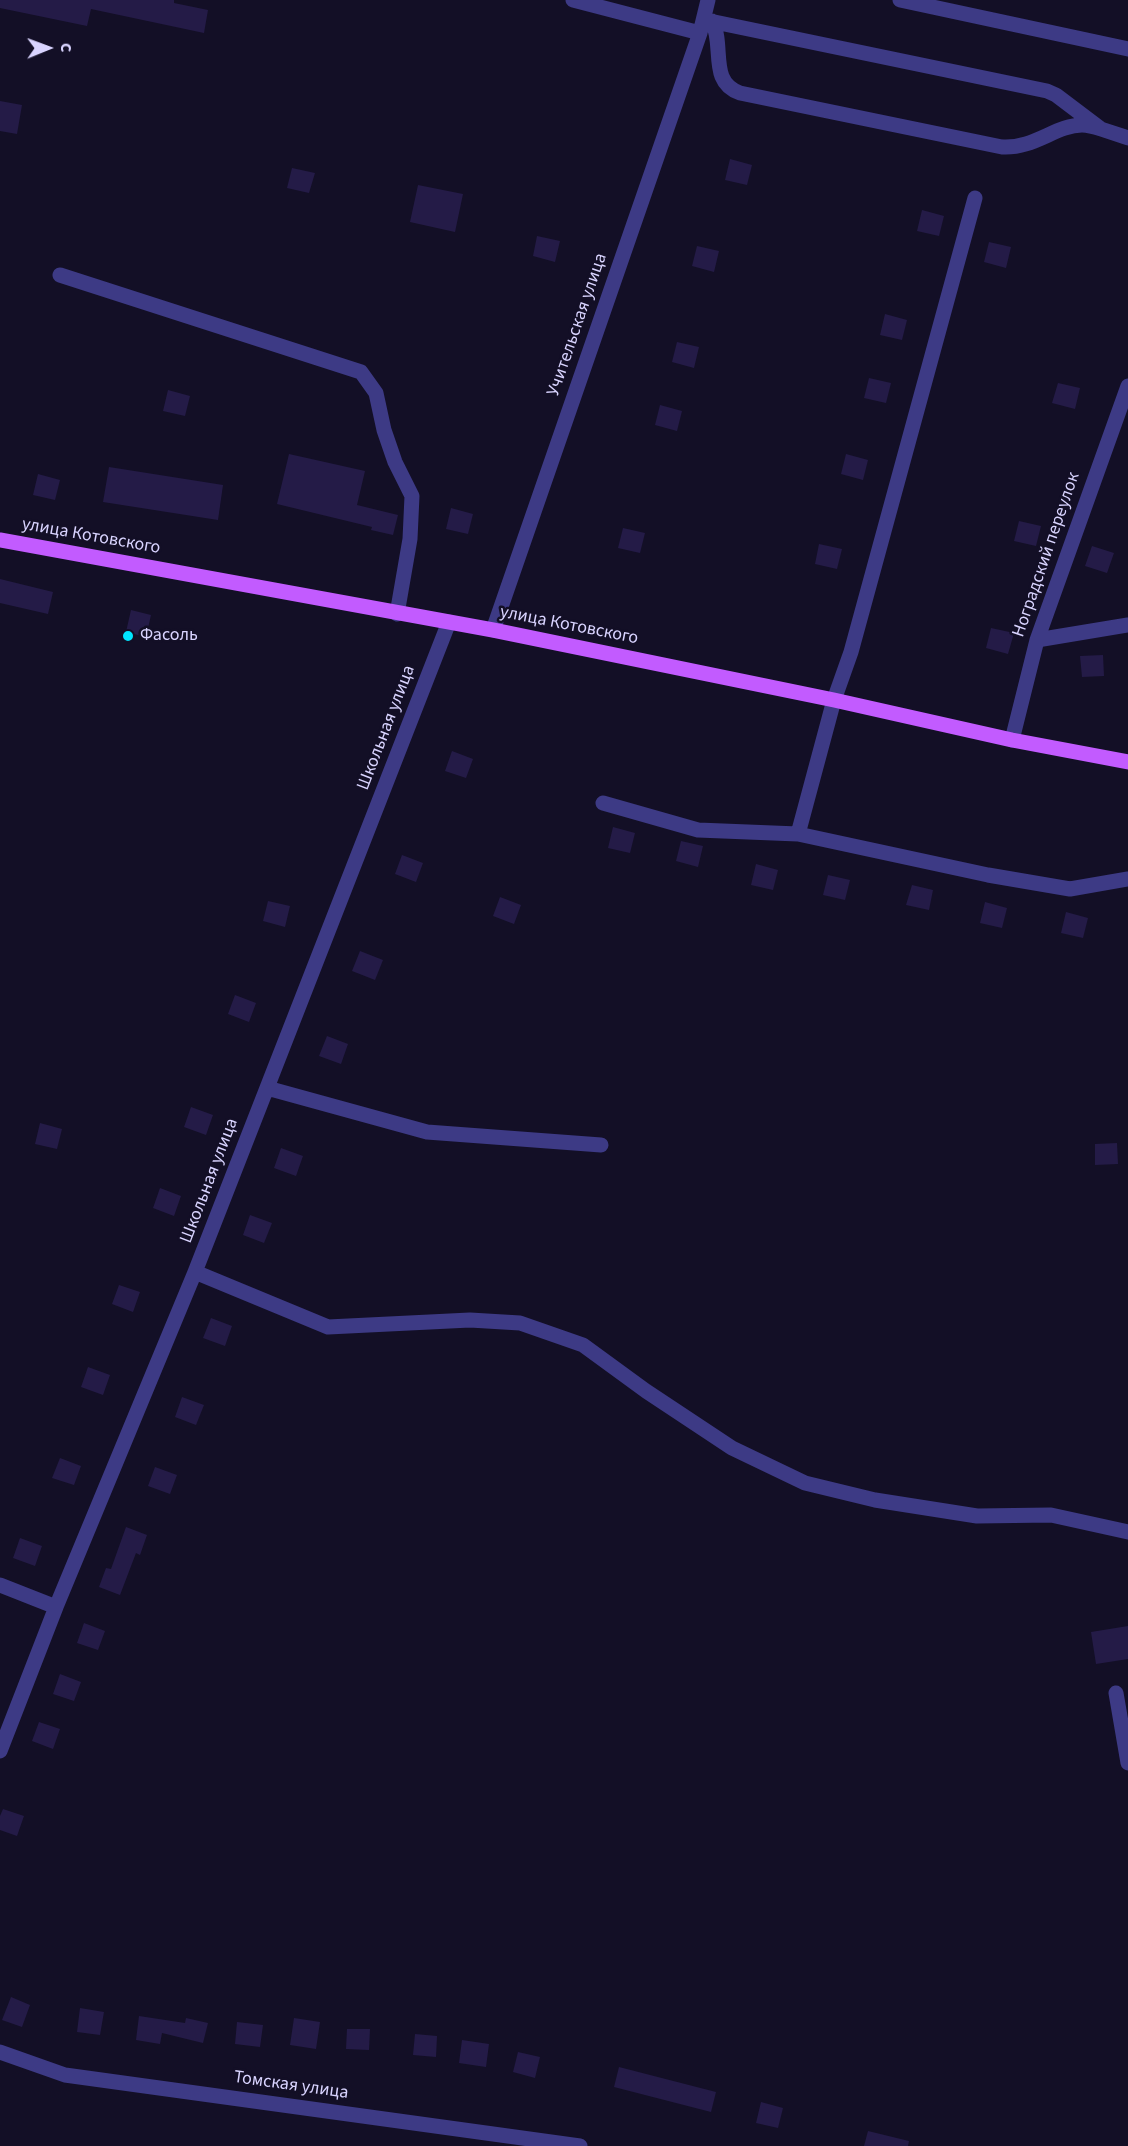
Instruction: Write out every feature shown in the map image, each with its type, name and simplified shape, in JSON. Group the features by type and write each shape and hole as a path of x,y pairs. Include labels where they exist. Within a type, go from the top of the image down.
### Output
{"main road":[{"name":"улица Котовского","path":"0,540 493,630 834,700 1012,740 1128,762"}],"street":[{"path":"573,0 1047,91 1056,95 1101,129"},
{"name":"Учительская улица","path":"493,630 705,24 708,0"},
{"path":"900,0 1128,50"},
{"path":"705,24 717,34 723,82 729,89 740,93 1002,147 1016,148 1073,126 1082,125 1128,138"},
{"path":"798,834 834,700 851,652 975,198"},
{"path":"60,274 361,372 376,393 394,462 412,496 410,539 398,614"},
{"name":"Ноградский переулок","path":"1012,740 1037,640 1128,386"},
{"name":"Школьная улица","path":"0,1751 56,1607 195,1272 449,622"},
{"path":"1037,640 1128,625"},
{"path":"603,803 698,830 798,834 988,875 1070,889 1128,879"},
{"path":"267,1088 427,1132 601,1144"},
{"path":"195,1272 328,1327 470,1320 520,1323 583,1345 646,1391 732,1448 806,1483 875,1500 977,1516 1051,1515 1128,1532"},
{"path":"0,1585 56,1607"},
{"path":"1116,1693 1128,1763"},
{"name":"Томская улица","path":"0,2052 65,2075 580,2146"}],"building":[{"path":"0,0 174,0 174,3 208,10 204,33 91,9 87,26 0,8"},
{"path":"0,101 22,105 17,134 0,131"},
{"path":"730,159 752,165 747,185 725,180"},
{"path":"292,168 315,173 309,193 287,188"},
{"path":"418,185 463,194 455,232 410,222"},
{"path":"922,210 944,216 939,236 917,231"},
{"path":"537,236 560,241 555,262 533,256"},
{"path":"989,242 1011,247 1006,268 984,262"},
{"path":"697,246 719,251 714,272 692,266"},
{"path":"885,314 907,320 902,340 880,335"},
{"path":"677,342 699,347 694,368 672,362"},
{"path":"869,378 891,383 886,403 864,398"},
{"path":"1058,383 1080,388 1075,409 1052,403"},
{"path":"168,390 190,396 185,416 163,411"},
{"path":"660,405 682,411 677,431 655,425"},
{"path":"289,454 365,471 357,505 398,515 393,535 371,530 372,527 277,504"},
{"path":"846,454 868,460 863,480 841,474"},
{"path":"109,467 223,485 218,520 103,502"},
{"path":"38,474 60,480 55,500 33,495"},
{"path":"451,508 473,514 468,534 446,529"},
{"path":"1019,521 1041,526 1036,546 1014,541"},
{"path":"623,528 645,533 640,553 618,548"},
{"path":"819,544 842,549 837,569 815,564"},
{"path":"1092,546 1114,553 1107,573 1085,566"},
{"path":"0,579 53,592 48,614 0,603"},
{"path":"131,610 151,615 146,637 126,632"},
{"path":"991,628 1014,633 1008,654 986,648"},
{"path":"1103,655 1104,676 1082,677 1080,656"},
{"path":"452,751 473,759 466,778 445,771"},
{"path":"613,827 635,833 630,853 608,848"},
{"path":"681,841 703,846 698,867 676,861"},
{"path":"402,855 423,863 416,882 395,874"},
{"path":"756,864 778,870 773,890 751,885"},
{"path":"828,875 850,880 845,900 823,895"},
{"path":"912,885 933,890 929,910 906,905"},
{"path":"500,897 521,905 514,924 493,916"},
{"path":"268,901 290,906 285,927 263,921"},
{"path":"985,902 1007,908 1002,928 980,923"},
{"path":"1066,912 1088,918 1083,938 1061,933"},
{"path":"360,951 383,960 375,980 352,971"},
{"path":"235,995 256,1003 249,1022 228,1014"},
{"path":"327,1036 348,1044 341,1064 319,1056"},
{"path":"191,1107 213,1115 206,1135 184,1127"},
{"path":"40,1123 62,1129 57,1149 35,1144"},
{"path":"1117,1143 1118,1164 1095,1165 1095,1144"},
{"path":"281,1148 303,1156 296,1176 274,1168"},
{"path":"160,1188 181,1196 174,1216 153,1208"},
{"path":"250,1215 272,1223 264,1243 243,1235"},
{"path":"119,1285 140,1292 133,1312 112,1304"},
{"path":"211,1318 232,1326 225,1346 203,1338"},
{"path":"88,1367 110,1375 103,1395 81,1387"},
{"path":"182,1397 204,1405 196,1425 175,1417"},
{"path":"60,1458 81,1466 74,1485 52,1478"},
{"path":"155,1467 177,1475 170,1494 148,1486"},
{"path":"126,1527 147,1535 140,1555 136,1553 120,1595 99,1587 106,1568 111,1569"},
{"path":"20,1538 42,1546 35,1566 13,1558"},
{"path":"84,1623 105,1631 98,1650 77,1643"},
{"path":"1128,1626 1128,1659 1096,1664 1091,1632"},
{"path":"60,1674 81,1682 74,1701 53,1694"},
{"path":"39,1722 60,1729 53,1749 32,1741"},
{"path":"3,1809 24,1816 17,1836 0,1830 0,1816"},
{"path":"11,1997 30,2005 22,2027 2,2020"},
{"path":"80,2008 104,2012 100,2035 77,2032"},
{"path":"139,2016 185,2023 186,2018 208,2023 203,2043 162,2033 160,2044 136,2040"},
{"path":"294,2018 320,2022 316,2049 290,2045"},
{"path":"237,2022 263,2025 260,2047 235,2044"},
{"path":"347,2029 370,2029 369,2050 346,2049"},
{"path":"415,2034 437,2036 436,2057 413,2055"},
{"path":"462,2040 489,2044 486,2067 459,2063"},
{"path":"518,2052 540,2057 535,2078 513,2072"},
{"path":"619,2067 716,2092 711,2112 614,2087"},
{"path":"761,2102 783,2108 778,2128 756,2123"},
{"path":"868,2131 909,2141 908,2146 864,2146"}],"place":[{"name":"Фасоль","path":"128,636"}]}
